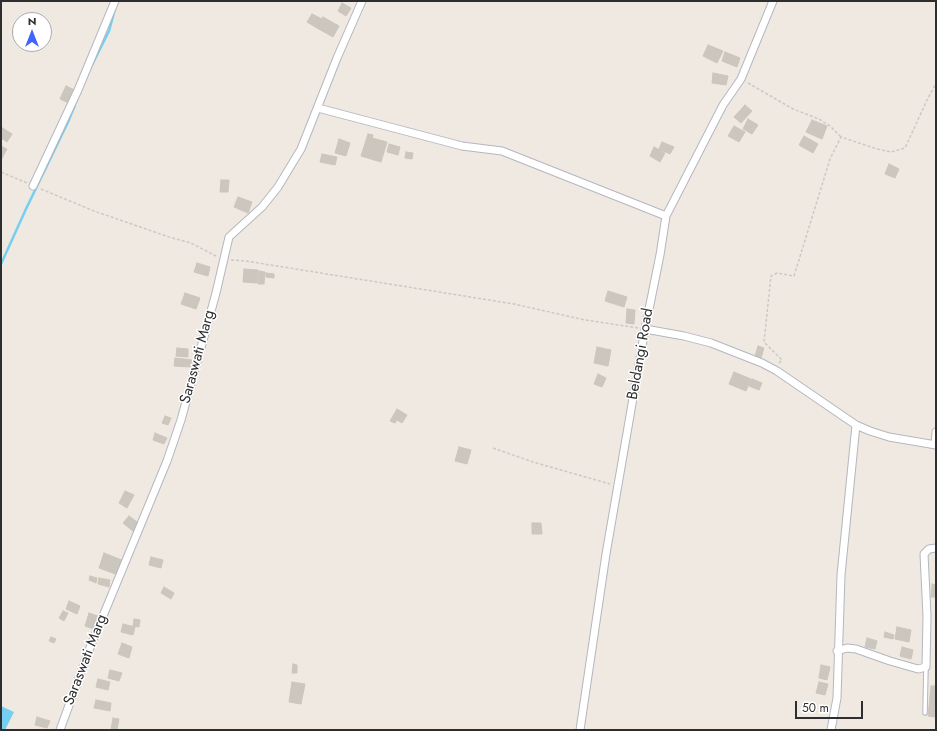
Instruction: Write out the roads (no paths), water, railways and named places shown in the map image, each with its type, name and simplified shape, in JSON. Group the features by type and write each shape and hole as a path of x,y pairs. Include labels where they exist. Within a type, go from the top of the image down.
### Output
{"street":[{"path":"33,186 78,90 115,1"},
{"name":"Saraswati Marg","path":"60,730 91,645 167,461 216,292 229,237 262,207 278,187 301,149 340,51 362,1"},
{"name":"Beldangi Road","path":"580,730 617,486 666,216 723,105 742,79 773,1"},
{"path":"318,108 462,146 502,151 666,216"},
{"path":"645,329 684,336 711,343 762,363 777,371 856,425 870,431 889,437 936,444 936,432"},
{"path":"830,730 837,698 837,651 841,575 856,425"},
{"path":"837,651 847,648 856,649 918,669 926,667 927,616 924,554 929,549 936,548"}],"lane":[{"path":"925,713 926,667"}],"water":[{"path":"1,706 14,712 5,730 1,730"}],"waterway":[{"path":"90,69 109,31 115,9"},
{"path":"1,264 75,105"}]}
